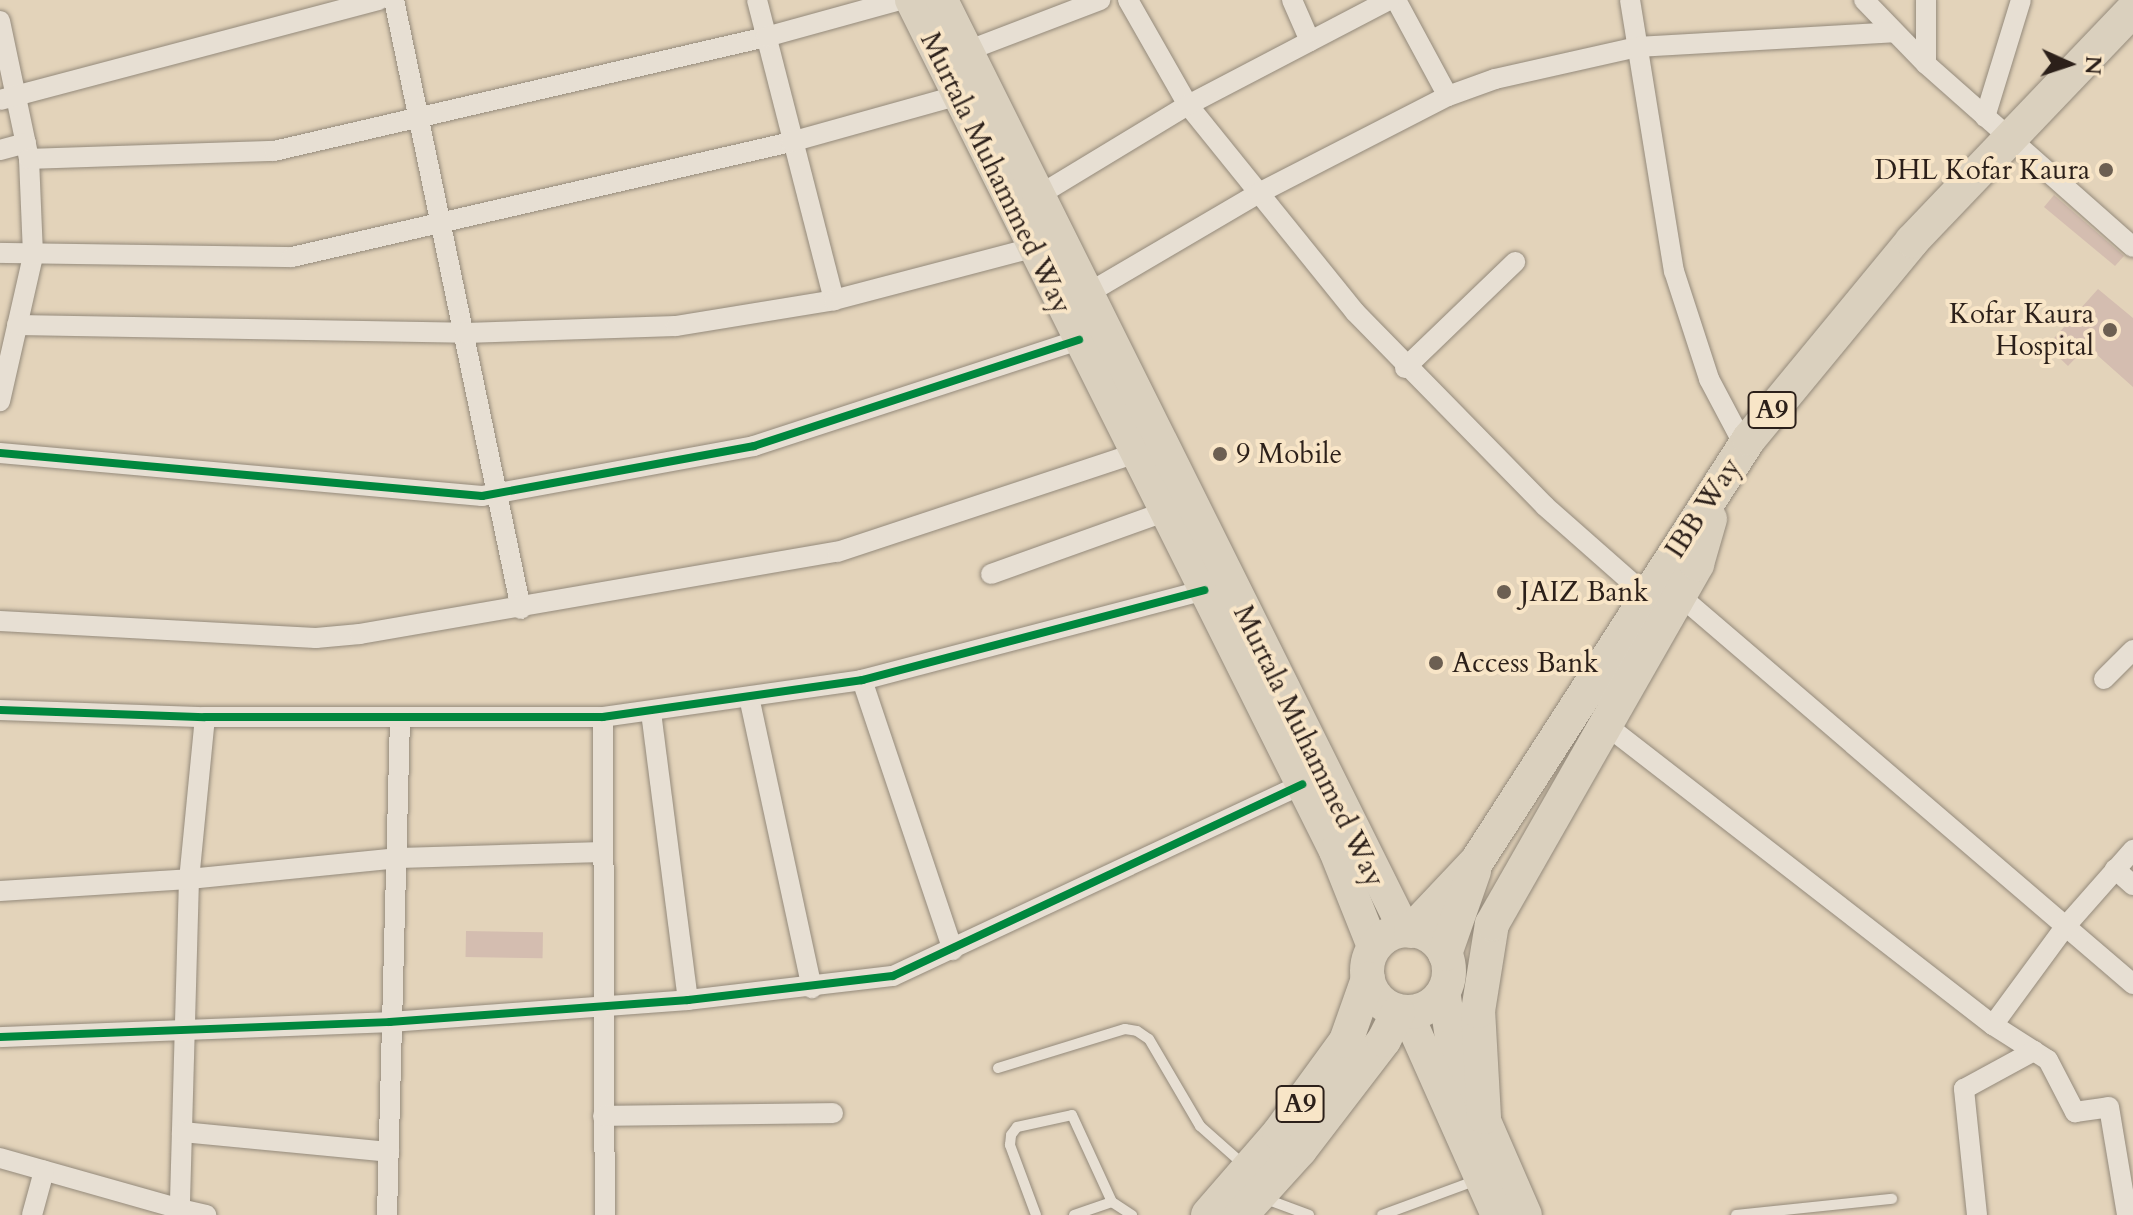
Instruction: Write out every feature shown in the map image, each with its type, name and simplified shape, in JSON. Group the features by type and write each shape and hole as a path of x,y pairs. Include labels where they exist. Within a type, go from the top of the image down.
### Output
{"highway":[{"name":"IBB Way","path":"1408,931 1477,861 1663,595 1722,479 1744,445 1997,127 2133,10"},
{"path":"1484,1117 1478,1011 1492,924 1606,725 1663,595"},
{"name":"IBB Way","path":"1445,954 1477,861"},
{"path":"1408,931 1424,934 1445,954"},
{"name":"A9","path":"1249,1194 1346,1041 1371,964 1408,931"},
{"name":"A9","path":"1444,990 1445,954"},
{"path":"1371,964 1377,998 1403,1012 1425,1009 1444,990"},
{"name":"A9","path":"1208,1215 1249,1194 1300,1150 1403,1012"}],"main road":[{"name":"Murtala Muhammed Way","path":"911,0 956,96 1044,245 1085,295 1408,931"},
{"name":"Murtala Muhammed Way","path":"942,0 964,52 1036,197 1044,245 1079,340 1139,452 1204,590 1302,784 1371,964"},
{"path":"1444,990 1452,1045 1526,1215"},
{"path":"1403,1012 1497,1215"}],"street":[{"path":"8,98 379,0"},
{"path":"394,0 414,116 441,223 500,492 521,609"},
{"path":"757,0 834,300"},
{"path":"0,150 274,151 414,116 766,37 900,0"},
{"path":"964,52 1100,0"},
{"path":"1128,0 1188,105 1259,193 1405,368 1545,506 1663,595 2133,984"},
{"path":"1292,0 1310,41"},
{"path":"1036,197 1188,105 1389,0"},
{"path":"1396,0 1448,96"},
{"path":"1630,0 1674,271 1709,379 1744,445"},
{"path":"1864,0 1926,64 2133,247"},
{"path":"1926,0 1926,64"},
{"path":"1997,127 2021,0"},
{"path":"0,21 8,98 27,151 33,256 17,325 3,361 0,401"},
{"path":"1085,295 1259,193 1448,96 1495,79 1637,47 1894,32"},
{"path":"0,253 33,256 292,257 791,142 956,96"},
{"path":"17,325 465,333 676,326 834,300 1044,245"},
{"path":"1405,368 1515,262"},
{"path":"0,453 459,496 500,492 754,446 1079,340"},
{"path":"0,621 316,638 521,609 837,552 1139,452"},
{"path":"991,574 1167,511"},
{"path":"0,710 205,717 603,717 862,680 1204,590"},
{"path":"2104,679 2133,650"},
{"path":"862,680 953,950"},
{"path":"749,697 812,988"},
{"path":"651,712 688,1000"},
{"path":"180,1209 181,1034 189,879 205,717"},
{"path":"387,1215 390,1022 399,858 400,717"},
{"path":"603,717 605,1215"},
{"path":"1606,725 1993,1025 2034,1051 2058,1071 2075,1112 2106,1106 2112,1112 2127,1215"},
{"path":"0,1037 181,1034 390,1022 688,1000 812,988 893,976 1302,784"},
{"path":"1993,1025 2065,927 2133,850"},
{"path":"0,891 189,879 399,858 603,852"},
{"path":"2115,869 2133,885"},
{"path":"1977,1215 1964,1089 2034,1051"},
{"path":"603,1116 833,1113"},
{"path":"182,1132 389,1152"},
{"path":"0,1158 43,1176 206,1215"},
{"path":"32,1215 43,1176"}],"lane":[{"path":"998,1068 1125,1029 1137,1031 1149,1039 1200,1126 1249,1194 1309,1215"},
{"path":"1036,1215 1010,1145 1011,1135 1017,1127 1057,1115 1072,1115 1079,1121 1112,1202 1132,1215"},
{"path":"1382,1215 1479,1179"},
{"path":"1736,1215 1892,1199"},
{"path":"1074,1215 1112,1202"}],"building":[{"path":"2054,195 2124,256 2115,266 2044,207"},
{"name":"Kofar Kaura Hospital","path":"2098,289 2133,318 2133,387 2087,346 2068,366 2047,346"},
{"path":"466,931 543,932 543,958 466,957"}],"cycle path":[{"path":"0,453 482,496 754,446 1079,340"},
{"path":"0,710 205,717 603,717 862,680 1204,590"},
{"path":"0,1037 390,1022 688,1000 893,976 1302,784"}],"place":[{"name":"DHL Kofar Kaura","path":"2106,170"},
{"name":"Kofar Kaura Hospital","path":"2110,330"},
{"name":"9 Mobile","path":"1220,454"},
{"name":"JAIZ Bank","path":"1504,592"},
{"name":"Access Bank","path":"1436,663"}]}
